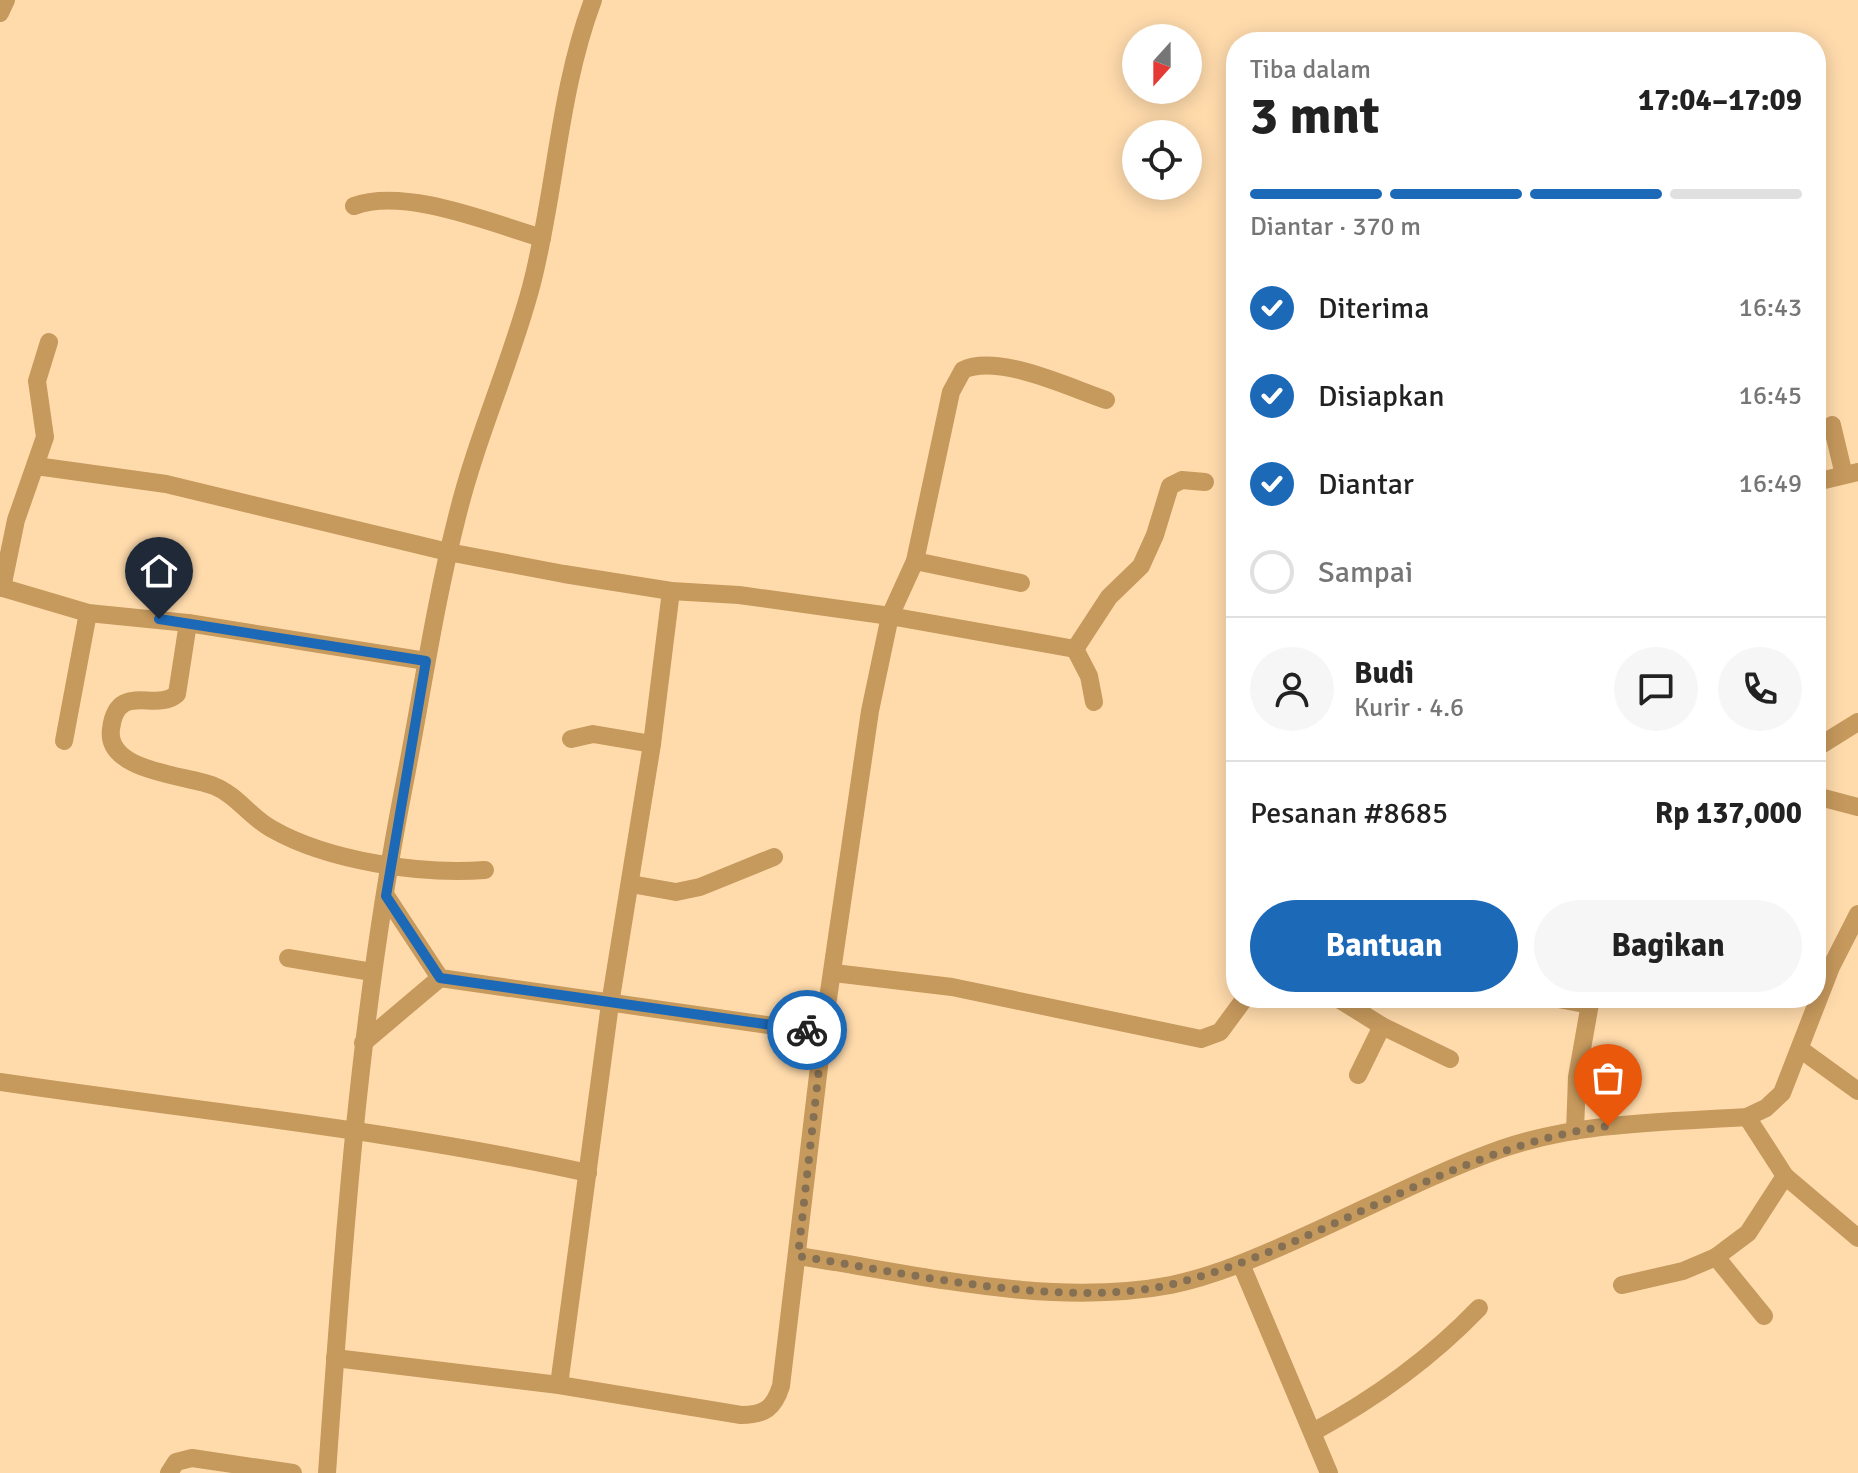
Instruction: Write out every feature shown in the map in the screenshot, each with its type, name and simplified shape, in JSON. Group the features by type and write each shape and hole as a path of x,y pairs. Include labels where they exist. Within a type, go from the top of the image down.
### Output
{"street":[{"path":"0,13 6,0"},
{"path":"327,1473 363,1043 372,972 426,661 448,552 467,482 519,329 542,238 569,76 593,0"},
{"path":"354,206 381,200 422,205 542,238"},
{"path":"49,342 37,381 45,437 16,520 1,588 88,613 188,623 426,661"},
{"path":"335,1358 559,1385 741,1415 755,1415 768,1410 781,1386 823,1033 870,711 890,616 915,561 951,392 963,370 980,364 1013,369 1106,400"},
{"path":"1826,480 1851,474 1832,425"},
{"path":"36,466 110,475 209,493 448,552 671,591 739,595 890,616 1075,649"},
{"path":"1075,649 1109,597 1141,566 1170,486 1182,480 1205,482"},
{"path":"915,561 1021,583"},
{"path":"559,1385 610,1004 652,744 671,591"},
{"path":"64,741 88,613"},
{"path":"188,623 177,694 168,700 133,700 121,706 111,729 117,752 141,767 217,787 272,830 333,853 448,871 485,870"},
{"path":"1075,649 1089,676 1094,702"},
{"path":"1826,742 1858,722"},
{"path":"571,739 593,734 652,744"},
{"path":"1826,799 1858,807"},
{"path":"631,884 676,892 700,887 774,857"},
{"path":"386,896 440,978"},
{"path":"1826,980 1858,914"},
{"path":"288,958 372,972"},
{"path":"834,973 952,987 1201,1039 1220,1032 1238,1008"},
{"path":"363,1043 440,978 493,983 610,1004 823,1033"},
{"path":"1353,1008 1382,1026 1450,1059"},
{"path":"1575,1131 1577,1077 1590,1008"},
{"path":"798,1256 1050,1291 1134,1290 1174,1284 1241,1264 1504,1149 1575,1131 1747,1117 1775,1102 1782,1093 1816,1008"},
{"path":"1358,1075 1382,1026"},
{"path":"1800,1049 1858,1091"},
{"path":"0,1082 193,1111 354,1130 483,1150 588,1173"},
{"path":"1747,1117 1785,1176 1858,1238"},
{"path":"1622,1285 1683,1271 1716,1257 1748,1233 1785,1176"},
{"path":"1716,1257 1764,1316"},
{"path":"1241,1264 1329,1473"},
{"path":"1313,1432 1370,1400 1422,1363 1479,1308"},
{"path":"169,1473 176,1462 192,1458 293,1473"}],"way so far":[{"path":"807,1030 823,1033 798,1256 1011,1288 1102,1291 1174,1284 1241,1264 1452,1169 1504,1149 1608,1126"}],"route":[{"path":"159,619 426,661 386,896 440,978 493,983 610,1004 807,1030"}]}
